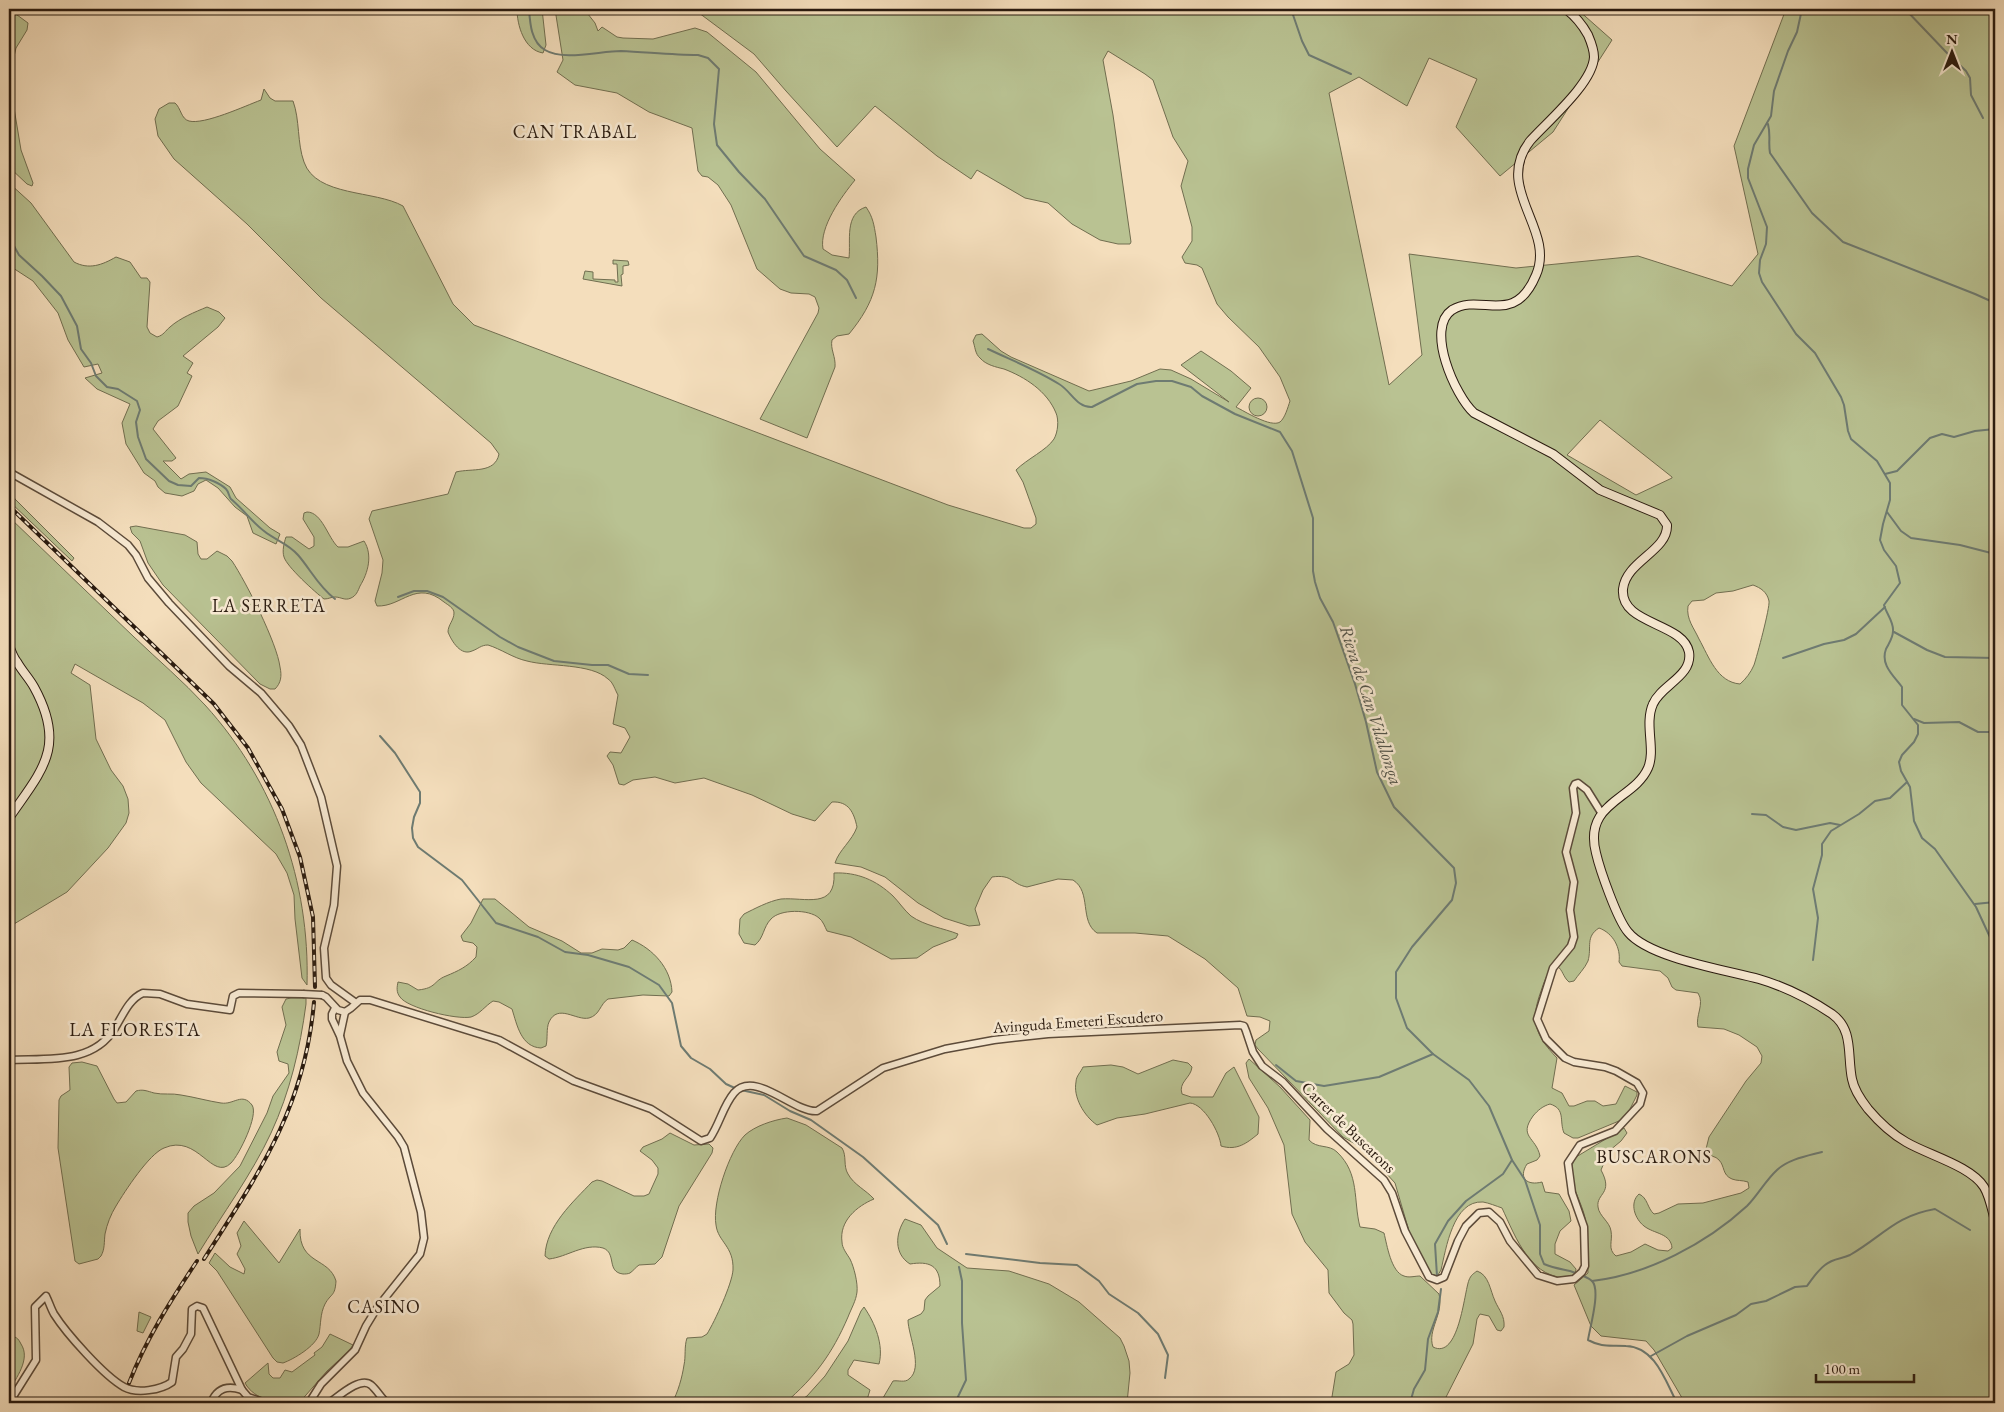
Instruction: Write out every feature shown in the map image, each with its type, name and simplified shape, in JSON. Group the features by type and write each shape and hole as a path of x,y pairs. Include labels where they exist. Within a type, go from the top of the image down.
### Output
{"main road":[{"path":"1566,9 1576,17 1585,29 1592,44 1594,58 1585,81 1530,141 1518,163 1519,187 1540,252 1539,268 1528,290 1511,303 1499,307 1467,306 1451,311 1443,325 1443,349 1453,384 1464,404 1474,413 1553,454 1607,494 1660,515 1667,525 1667,533 1663,539 1629,574 1623,594 1626,603 1642,618 1681,639 1687,649 1688,662 1683,673 1661,690 1651,707 1649,724 1650,761 1638,782 1617,797 1602,814 1595,830 1595,852 1620,921 1633,938 1657,950 1693,962 1762,980 1832,1014 1841,1022 1847,1033 1852,1079 1862,1102 1896,1136 1974,1177 1983,1186 1995,1220"},
{"path":"9,645 16,662 34,687 46,713 50,737 49,750 43,768 9,818"},
{"path":"9,656 16,662"}],"street":[{"path":"9,472 98,522 128,544 148,578 229,666 261,693 289,726 301,745 321,797 338,866 335,898 324,948 326,978 331,985 356,1003 345,1012 340,1036"},
{"name":"Carrer de Buscarons","path":"1246,1031 1253,1052 1262,1066 1283,1082 1327,1129 1384,1180 1392,1193 1406,1231 1430,1277 1437,1280 1444,1277 1454,1248 1466,1226 1479,1213 1489,1212 1500,1222 1510,1241 1535,1272 1548,1279 1557,1281 1574,1279 1582,1272 1585,1266 1583,1222 1572,1193 1568,1163 1580,1145 1614,1130 1640,1104 1643,1093 1637,1083 1616,1071 1605,1067 1581,1064 1565,1058 1546,1039 1537,1019 1551,973 1570,948 1574,937 1570,913 1574,878 1566,852 1576,813 1573,788 1575,784 1578,783 1584,787 1602,814"},
{"path":"9,1060 59,1058 85,1054 106,1041 131,1002 144,992 160,994 186,1004 230,1010 233,996 239,992 322,995 326,996 335,1008 345,1012"},
{"name":"Avinguda Emeteri Escudero","path":"356,1003 362,1000 375,1001 498,1040 574,1082 651,1110 702,1140 708,1139 712,1135 727,1101 738,1089 753,1086 781,1096 804,1109 817,1111 883,1068 945,1049 1048,1034 1240,1025 1244,1026 1246,1031"},
{"path":"309,1403 321,1384 355,1350 371,1316 416,1260 423,1244 421,1212 404,1148 398,1137 363,1093 347,1061 340,1036 331,1017 335,1008"},
{"path":"9,1403 36,1360 35,1307 46,1296 62,1326 100,1368 125,1388 137,1390 165,1386 172,1382 176,1356 183,1349 191,1334 192,1309 198,1306 203,1308 242,1390 248,1397 266,1403"},
{"path":"329,1403 358,1384 365,1383 370,1385 387,1403"},
{"path":"211,1403 215,1393 222,1388 232,1387 242,1390"}],"green space":[{"path":"9,9 28,23 27,30 16,48 9,78"},
{"path":"517,9 542,9 546,45 543,53 536,51 526,42 518,22"},
{"path":"555,9 584,9 595,23 598,31 602,27 617,37 623,38 653,39 695,28 707,32 756,72 820,149 855,180 838,203 828,222 824,231 823,249 832,255 849,258 851,222 859,211 866,207 872,218 876,237 877,277 871,300 858,322 849,334 837,336 832,340 835,367 807,438 760,419 818,313 819,308 815,297 809,294 791,293 780,289 757,269 731,205 718,185 708,177 702,176 698,171 692,128 649,112 617,93 575,85 557,72 563,60"},
{"path":"1577,9 1612,40 1553,132 1500,176 1456,127 1477,79 1429,58 1407,106 1359,77 1329,93 1389,385 1422,355 1409,254 1516,268 1638,256 1732,286 1758,254 1734,146 1786,9 1995,9 1995,1403 1685,1403 1654,1350 1646,1341 1601,1336 1591,1326 1574,1285 1588,1273 1585,1218 1571,1172 1572,1164 1576,1157 1624,1128 1627,1133 1609,1151 1601,1170 1606,1184 1604,1192 1599,1199 1598,1207 1610,1228 1612,1251 1616,1256 1631,1252 1645,1244 1658,1250 1668,1251 1672,1248 1669,1239 1648,1229 1641,1223 1634,1211 1634,1202 1639,1194 1654,1214 1678,1204 1703,1203 1741,1193 1749,1188 1748,1182 1734,1180 1729,1177 1718,1159 1705,1153 1709,1137 1746,1081 1761,1063 1762,1056 1757,1047 1739,1035 1724,1029 1698,1027 1701,1001 1698,993 1676,990 1672,987 1668,978 1660,971 1622,966 1619,962 1619,951 1615,942 1604,930 1599,928 1592,935 1588,961 1574,981 1569,982 1557,966 1553,966 1543,984 1535,1019 1539,1035 1557,1058 1552,1088 1562,1093 1569,1106 1587,1101 1595,1101 1603,1106 1616,1104 1625,1086 1637,1092 1629,1111 1619,1121 1578,1138 1573,1138 1564,1133 1560,1112 1555,1106 1550,1104 1533,1116 1527,1128 1529,1137 1540,1156 1537,1160 1527,1164 1523,1173 1524,1177 1528,1182 1542,1182 1545,1192 1559,1194 1569,1211 1571,1221 1560,1231 1555,1244 1555,1254 1570,1262 1576,1269 1575,1275 1572,1278 1558,1277 1546,1273 1536,1265 1519,1244 1502,1208 1483,1202 1473,1203 1464,1209 1458,1217 1449,1239 1441,1270 1434,1277 1429,1275 1423,1266 1409,1231 1395,1183 1364,1149 1343,1137 1258,1049 1255,1045 1256,1040 1269,1031 1270,1021 1260,1017 1247,1016 1238,988 1205,959 1168,936 1135,933 1097,933 1088,921 1079,885 1073,880 1058,879 1027,887 1008,878 992,877 983,890 975,909 980,925 969,926 944,918 918,903 885,877 861,867 835,863 857,827 850,809 838,802 832,802 815,821 792,814 752,795 704,778 675,783 655,777 633,780 624,785 619,784 613,765 607,756 610,752 621,753 630,737 625,728 613,724 618,695 610,680 591,670 522,660 488,645 464,652 454,644 448,632 454,616 453,610 449,605 425,593 417,593 394,603 377,606 375,601 382,573 383,560 369,519 372,511 448,494 456,472 482,469 493,465 499,454 491,443 321,298 247,224 174,159 158,136 155,119 159,109 169,103 175,103 186,120 196,121 225,114 261,100 264,89 270,98 275,101 293,101 302,155 311,173 333,187 377,197 403,206 453,304 474,325 948,505 1024,528 1031,528 1036,524 1036,518 1023,482 1016,470 1051,443 1057,430 1057,416 1047,398 1034,386 1020,376 988,364 978,356 973,341 976,335 982,334 1001,351 1011,357 1089,391 1131,381 1160,369 1171,370 1191,379 1229,402 1181,365 1201,351 1231,371 1251,388 1236,407 1270,423 1280,422 1285,415 1290,401 1280,377 1259,347 1217,304 1202,268 1185,263 1182,257 1192,241 1192,227 1181,186 1188,161 1173,137 1153,80 1145,74 1108,51 1103,60 1113,115 1131,242 1130,244 1118,244 1100,240 1072,224 1048,203 1025,198 977,170 971,179 937,156 875,106 837,147 754,54 695,10","holes":["1600,420 1672,477 1672,478 1636,495 1567,455","1753,585 1765,593 1769,605 1754,665 1740,684 1725,679 1715,668 1691,623 1688,615 1688,606 1692,601 1704,600 1716,593 1733,591"]},
{"path":"9,78 21,150 33,183 32,186 27,184 9,167"},
{"path":"9,183 31,203 74,262 85,266 95,266 116,257 130,262 141,278 147,278 150,282 147,327 150,333 157,337 178,321 207,307 219,312 225,318 218,327 183,356 193,363 187,373 192,376 178,406 158,421 153,429 176,458 172,461 163,461 181,479 189,474 206,472 230,487 236,498 270,528 280,534 276,544 253,533 247,516 235,507 218,488 206,480 198,484 194,491 182,496 165,493 158,487 155,481 144,473 126,444 122,423 130,404 97,389 85,378 102,373 98,364 84,367 68,340 58,313 33,281 13,268 9,263"},
{"path":"613,260 628,261 629,265 623,266 623,274 621,275 622,286 583,279 585,271 593,272 593,279 615,280 615,282 618,282 617,264 613,264"},
{"path":"1258,398 1264,401 1267,407 1264,413 1258,416 1252,413 1249,407 1252,401"},
{"path":"9,488 15,499 74,558 72,561 9,501"},
{"path":"307,512 317,516 338,547 348,547 364,541 367,546 369,558 367,570 357,593 353,597 347,599 335,597 324,599 286,561 283,552 286,537 292,537 309,549 314,546 314,537 303,519 304,513"},
{"path":"9,517 197,696 230,735 251,767 269,800 295,871 306,947 307,985 302,978 294,895 287,873 276,854 201,783 186,762 165,720 143,703 75,664 71,673 90,685 96,739 111,770 123,786 128,799 129,813 126,823 108,848 67,892 9,927 9,771 14,747 12,732 9,729"},
{"path":"136,526 185,535 197,542 198,554 201,559 207,559 217,551 232,561 260,613 278,656 281,676 280,682 275,689 270,689 260,684 163,585 148,563 140,541 132,533 130,527"},
{"path":"834,873 851,874 873,881 893,896 911,916 928,925 958,934 956,938 933,947 917,958 891,959 851,937 827,931 822,921 814,915 795,911 781,913 771,919 755,945 744,943 739,934 740,919 744,914 767,903 781,899 809,900 824,897 830,892 833,885"},
{"path":"483,899 495,899 529,927 562,941 581,953 592,953 602,949 618,950 624,948 632,940 660,960 671,983 672,992 669,996 643,995 608,999 593,1017 589,1018 562,1013 557,1014 549,1022 546,1046 541,1048 534,1047 524,1039 512,1009 499,1002 493,1001 474,1016 455,1017 422,1009 404,1001 398,993 398,982 408,984 418,990 429,988 442,978 466,966 476,957 477,947 473,943 463,941 461,936 471,923"},
{"path":"306,998 306,1004 301,1037 284,1102 255,1164 198,1254 191,1236 188,1213 194,1206 214,1193 240,1166 267,1113 273,1096 289,1073 288,1064 279,1061 277,1052 286,1025 282,1007 286,999"},
{"path":"1249,1059 1280,1087 1310,1120 1309,1140 1316,1145 1334,1150 1344,1160 1353,1178 1360,1227 1375,1229 1384,1233 1390,1258 1396,1269 1404,1276 1420,1276 1439,1294 1439,1308 1432,1334 1433,1347 1442,1348 1449,1344 1454,1335 1471,1276 1477,1271 1487,1279 1503,1316 1504,1327 1501,1331 1497,1330 1489,1316 1480,1314 1477,1319 1473,1344 1443,1403 1331,1403 1336,1372 1349,1364 1354,1355 1353,1324 1352,1320 1344,1313 1329,1293 1328,1270 1305,1242 1292,1214 1284,1145 1268,1108 1249,1078 1246,1063"},
{"path":"1173,1060 1188,1063 1192,1067 1181,1090 1182,1094 1191,1097 1213,1097 1226,1073 1234,1067 1259,1117 1258,1134 1237,1147 1221,1146 1218,1134 1206,1114 1201,1108 1190,1103 1145,1114 1117,1118 1097,1125 1080,1106 1076,1088 1077,1078 1083,1067 1111,1065 1123,1067 1138,1074"},
{"path":"82,1062 97,1066 117,1103 126,1102 136,1091 143,1090 157,1094 178,1094 221,1103 245,1099 252,1105 253,1117 239,1152 231,1163 224,1167 217,1167 195,1151 176,1145 164,1148 151,1157 114,1209 109,1219 101,1256 98,1259 79,1264 75,1261 58,1148 59,1100 61,1096 70,1090 69,1067 72,1063"},
{"path":"787,1118 806,1125 842,1148 848,1174 853,1181 874,1199 856,1210 843,1227 842,1242 854,1271 856,1299 829,1354 814,1374 785,1403 672,1403 678,1390 685,1362 687,1338 702,1337 707,1334 723,1302 732,1276 733,1262 729,1250 717,1231 715,1215 719,1191 728,1165 733,1153 745,1135 764,1124"},
{"path":"670,1133 694,1145 709,1144 713,1148 712,1153 679,1206 662,1257 655,1264 639,1265 628,1274 618,1273 607,1250 596,1247 589,1247 556,1258 549,1259 545,1256 550,1235 555,1225 569,1206 592,1182 602,1181 634,1196 649,1194 658,1174 658,1168 652,1160 640,1151 643,1147 662,1139"},
{"path":"905,1219 921,1225 937,1248 967,1268 1009,1271 1049,1284 1079,1302 1120,1338 1124,1346 1129,1361 1130,1373 1127,1403 880,1403 893,1381 906,1381 913,1374 915,1359 908,1320 921,1314 924,1310 925,1300 940,1286 936,1269 923,1263 910,1264 901,1255 898,1237"},
{"path":"244,1221 279,1263 300,1229 304,1249 332,1273 336,1281 334,1292 323,1308 317,1339 304,1352 283,1363 277,1362 273,1358 217,1271 209,1263 215,1253 230,1267 244,1274 245,1269 237,1254 241,1246 237,1233"},
{"path":"864,1307 878,1334 879,1364 854,1360 848,1370 848,1375 870,1390 866,1403 797,1403 807,1396 825,1376 848,1341"},
{"path":"139,1312 151,1317 143,1333 137,1331"},
{"path":"330,1334 353,1345 299,1403 284,1404 261,1398 249,1389 245,1383 268,1363 269,1374 273,1378 280,1378 285,1370 292,1372 315,1355 314,1353 322,1347"},
{"path":"9,1337 15,1337 19,1340 24,1350 24,1356 19,1374 9,1391"}],"waterway":[{"path":"529,9 534,37 540,47 553,53 571,55 621,51 698,55 708,58 719,69 714,124 717,145 765,199 804,256 836,270 847,280 856,298"},
{"path":"1291,9 1309,55 1351,74"},
{"path":"1802,9 1797,32 1774,91 1771,116 1754,145 1748,169 1748,178 1767,227 1766,244 1760,260 1759,273 1762,282 1796,334 1815,353 1841,397 1851,439 1877,461 1890,483 1890,500 1880,540 1884,550 1896,566 1900,583 1884,605 1893,628 1891,640 1886,649 1885,660 1889,670 1902,687 1902,705 1918,725 1918,734 1914,742 1902,755 1899,762 1901,771 1910,787 1914,821 1922,838 1935,849 1976,907 1995,948"},
{"path":"1905,9 1966,71 1970,78 1971,95 1983,118"},
{"path":"1768,124 1770,153 1812,213 1843,242 1995,303"},
{"path":"9,237 19,255 61,296 77,326 81,349 91,363 96,376 107,387 118,389 137,401 140,410 136,422 138,437 146,459 169,481 178,485 191,486 199,478 202,478 223,487 227,490 231,499 260,527 294,551 319,583 335,599"},
{"name":"Riera de Can Vilallonga","path":"988,349 1051,379 1063,387 1078,402 1087,407 1092,407 1137,384 1172,381 1191,387 1202,396 1235,414 1280,432 1292,451 1313,518 1313,571 1315,582 1320,598 1333,622 1355,684 1377,772 1394,807 1454,868 1456,883 1452,900 1412,947 1396,972 1396,998 1407,1028 1433,1054 1469,1080 1489,1106 1512,1160 1525,1180 1540,1225 1540,1254 1544,1264 1570,1271 1592,1281 1595,1300 1588,1340 1602,1345 1636,1348 1645,1352 1658,1366 1677,1403"},
{"path":"1885,474 1897,471 1930,438 1942,434 1954,437 1975,431 1995,429"},
{"path":"1887,512 1901,531 1911,538 1960,545 1995,554"},
{"path":"398,597 414,591 427,591 443,597 500,637 518,647 554,661 608,665 629,674 648,675"},
{"path":"1783,658 1824,644 1844,640 1856,634 1885,607"},
{"path":"1894,632 1927,650 1945,657 1995,658"},
{"path":"1914,719 1924,723 1959,722 1978,732 1995,732"},
{"path":"380,736 395,753 420,792 420,803 412,828 413,838 418,847 462,880 496,923 538,937 565,952 588,955 629,967 659,985 672,1003 681,1046 691,1058 710,1069 726,1084 737,1089"},
{"path":"1813,960 1818,918 1813,889 1822,855 1822,844 1831,831 1859,814 1875,801 1890,798 1907,782"},
{"path":"1752,814 1766,815 1783,827 1796,830 1830,823 1840,825"},
{"path":"1975,904 1995,902"},
{"path":"1276,1065 1296,1081 1324,1086 1379,1077 1433,1054"},
{"path":"741,1090 764,1095 790,1111 811,1120 863,1157 938,1225 947,1244"},
{"path":"1592,1281 1634,1272 1675,1255 1695,1244 1731,1220 1747,1206 1782,1166 1798,1158 1822,1152"},
{"path":"1437,1276 1435,1244 1448,1221 1466,1201 1503,1174 1512,1160"},
{"path":"1651,1356 1687,1336 1736,1315 1751,1304 1766,1301 1795,1287 1807,1286 1822,1267 1834,1260 1850,1255 1909,1216 1935,1209 1970,1230"},
{"path":"966,1254 1040,1263 1077,1265 1099,1281 1109,1294 1138,1313 1158,1334 1168,1355 1165,1378"},
{"path":"955,1403 966,1380 962,1323 962,1281 959,1267"},
{"path":"1410,1403 1414,1389 1425,1370 1428,1339 1438,1312 1441,1289"}],"railway":[{"path":"9,506 214,704 248,748 282,809 300,857 313,917 315,987"},
{"path":"204,1259 261,1168 290,1107 301,1074 309,1040 314,1002"},
{"path":"129,1383 151,1335 197,1261"}],"district":[{"name":"CAN TRABAL","path":"575,132"},
{"name":"LA SERRETA","path":"269,606"},
{"name":"LA FLORESTA","path":"135,1029"},
{"name":"BUSCARONS","path":"1654,1157"},
{"name":"CASINO","path":"384,1307"}]}
